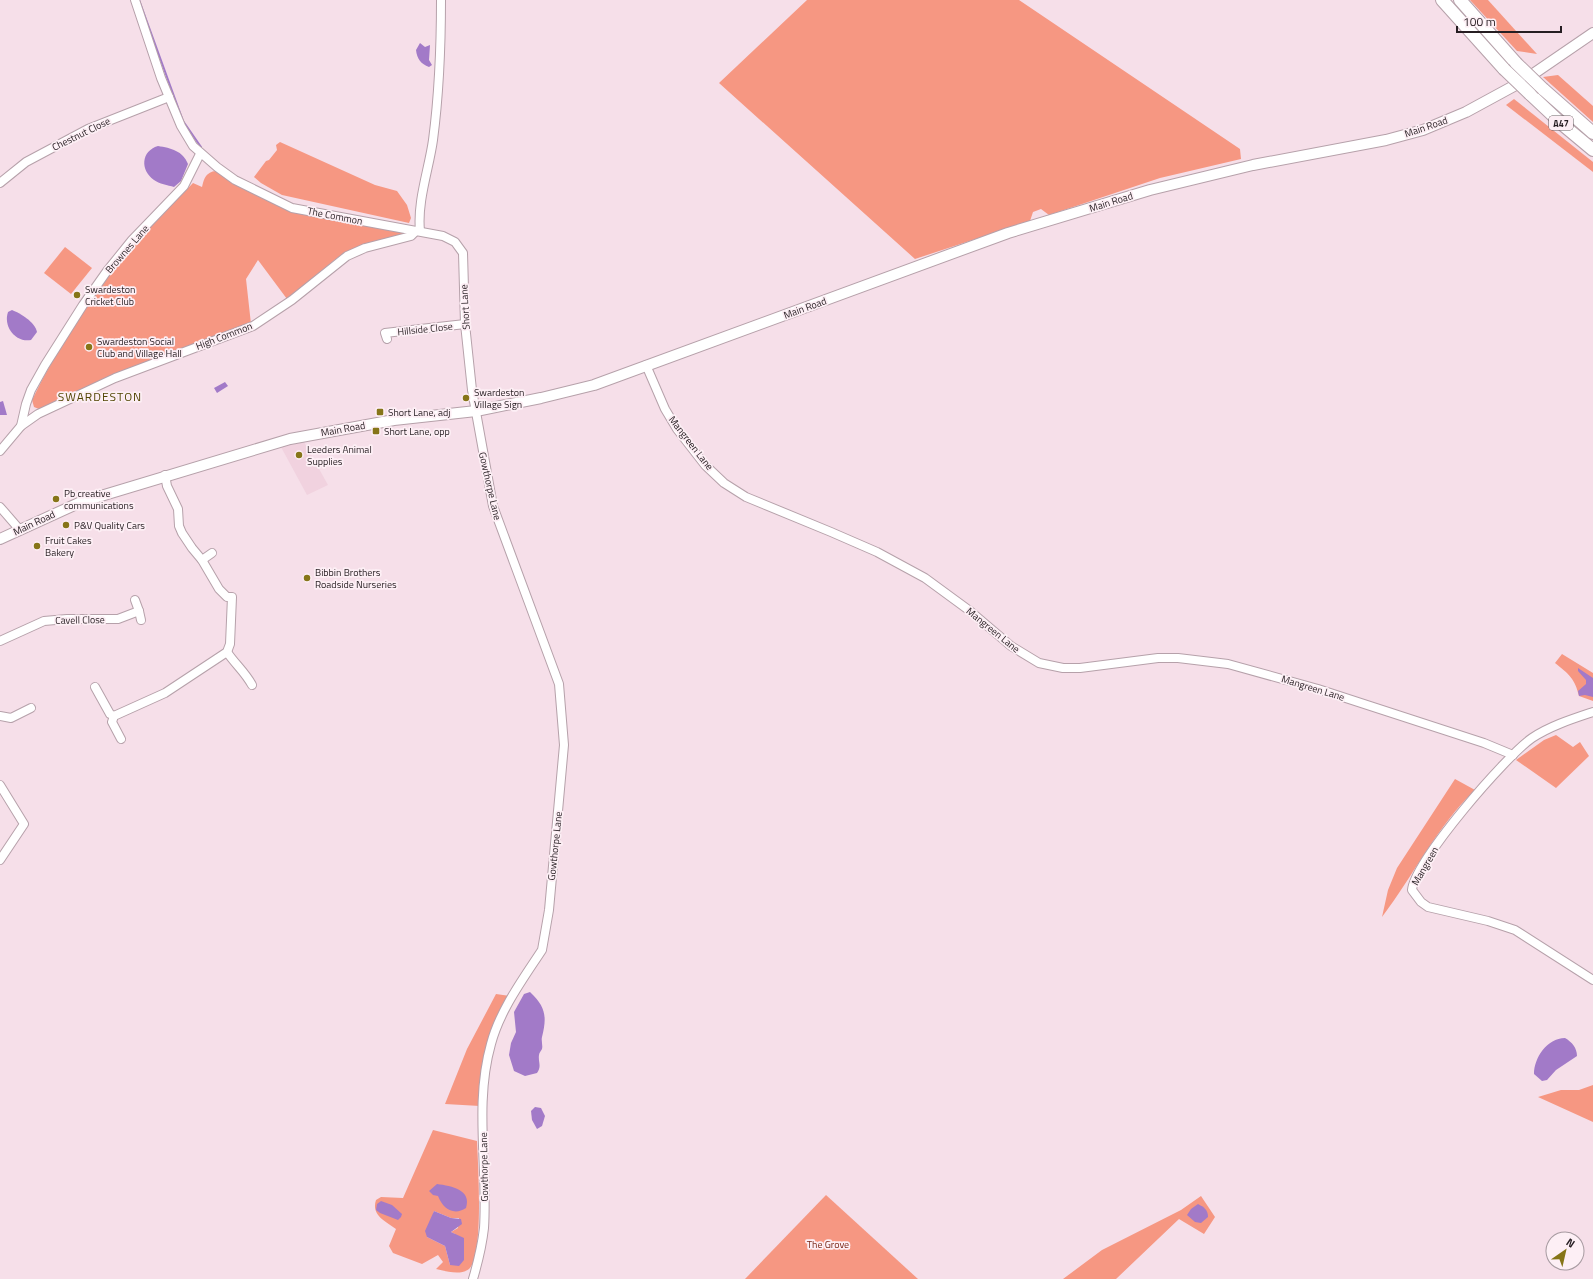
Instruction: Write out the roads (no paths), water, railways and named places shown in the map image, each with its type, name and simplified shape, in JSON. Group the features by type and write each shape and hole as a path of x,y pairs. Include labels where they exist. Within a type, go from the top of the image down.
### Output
{"highway":[{"name":"A47","path":"1442,0 1504,69 1563,126 1593,150"},
{"name":"A47","path":"1460,0 1516,63 1593,133"}],"main road":[{"name":"Main Road","path":"0,539 80,502 165,475 302,436 394,420 476,411 541,398 594,385 1015,231 1150,190 1253,166 1386,140 1423,130 1466,112 1523,81 1593,33"}],"street":[{"name":"The Common","path":"135,0 143,27 181,126 193,146 200,154 235,180 292,208 418,231"},
{"path":"418,231 433,141 437,104 441,39 441,0"},
{"name":"Chestnut Close","path":"0,183 26,162 88,129 169,97"},
{"name":"Brownes Lane","path":"0,450 21,426 31,390 83,305 107,271 132,240 184,186 200,154"},
{"name":"Short Lane","path":"418,231 451,239 461,249 465,324 476,411"},
{"name":"High Common","path":"21,426 38,414 116,378 156,361 252,326 292,300 347,256 365,248 411,236 418,231"},
{"name":"Hillside Close","path":"383,333 465,324"},
{"name":"Mangreen Lane","path":"646,365 665,409 676,429 705,465 724,483 746,497 858,543 925,578 970,611 1011,646 1039,663 1063,668 1080,668 1158,658 1185,659 1228,664 1318,689 1484,743 1512,755"},
{"name":"Gowthorpe Lane","path":"473,1279 481,1250 484,1229 483,1116 486,1065 498,1023 543,946 548,910 564,745 559,684 493,506 476,411"},
{"path":"121,739 112,722 114,716 165,694 227,652 230,644 232,597 227,597 219,590 202,560 192,548 179,526 178,509 167,486 165,475"},
{"path":"0,507 20,530"},
{"path":"202,560 212,553"},
{"path":"135,600 141,620"},
{"name":"Cavell Close","path":"0,641 44,621 67,619 118,619 139,611"},
{"path":"227,652 235,664 246,673 252,685"},
{"path":"95,688 110,714 114,716"},
{"path":"0,716 11,718 31,708"},
{"name":"Mangreen","path":"1593,712 1561,723 1537,735 1512,755 1463,810 1421,869 1414,882 1412,890 1421,902 1428,907 1488,921 1515,930 1593,980"},
{"path":"0,785 24,824 0,860"}],"waterway":[{"path":"139,0 183,121 201,147"}],"place":[{"name":"Swardeston Cricket Club","path":"77,295"},
{"name":"Swardeston Social Club and Village Hall","path":"89,347"},
{"name":"Swardeston Village Sign","path":"466,398"},
{"name":"Short Lane, adj","path":"380,412"},
{"name":"Short Lane, opp","path":"376,431"},
{"name":"Leeders Animal Supplies","path":"299,455"},
{"name":"Pb creative communications","path":"56,499"},
{"name":"P&V Quality Cars","path":"66,525"},
{"name":"Fruit Cakes Bakery","path":"37,546"},
{"name":"Bibbin Brothers Roadside Nurseries","path":"307,578"}],"district":[{"name":"SWARDESTON","path":"100,396"}],"park label":[{"name":"The Grove","path":"828,1244"}]}
